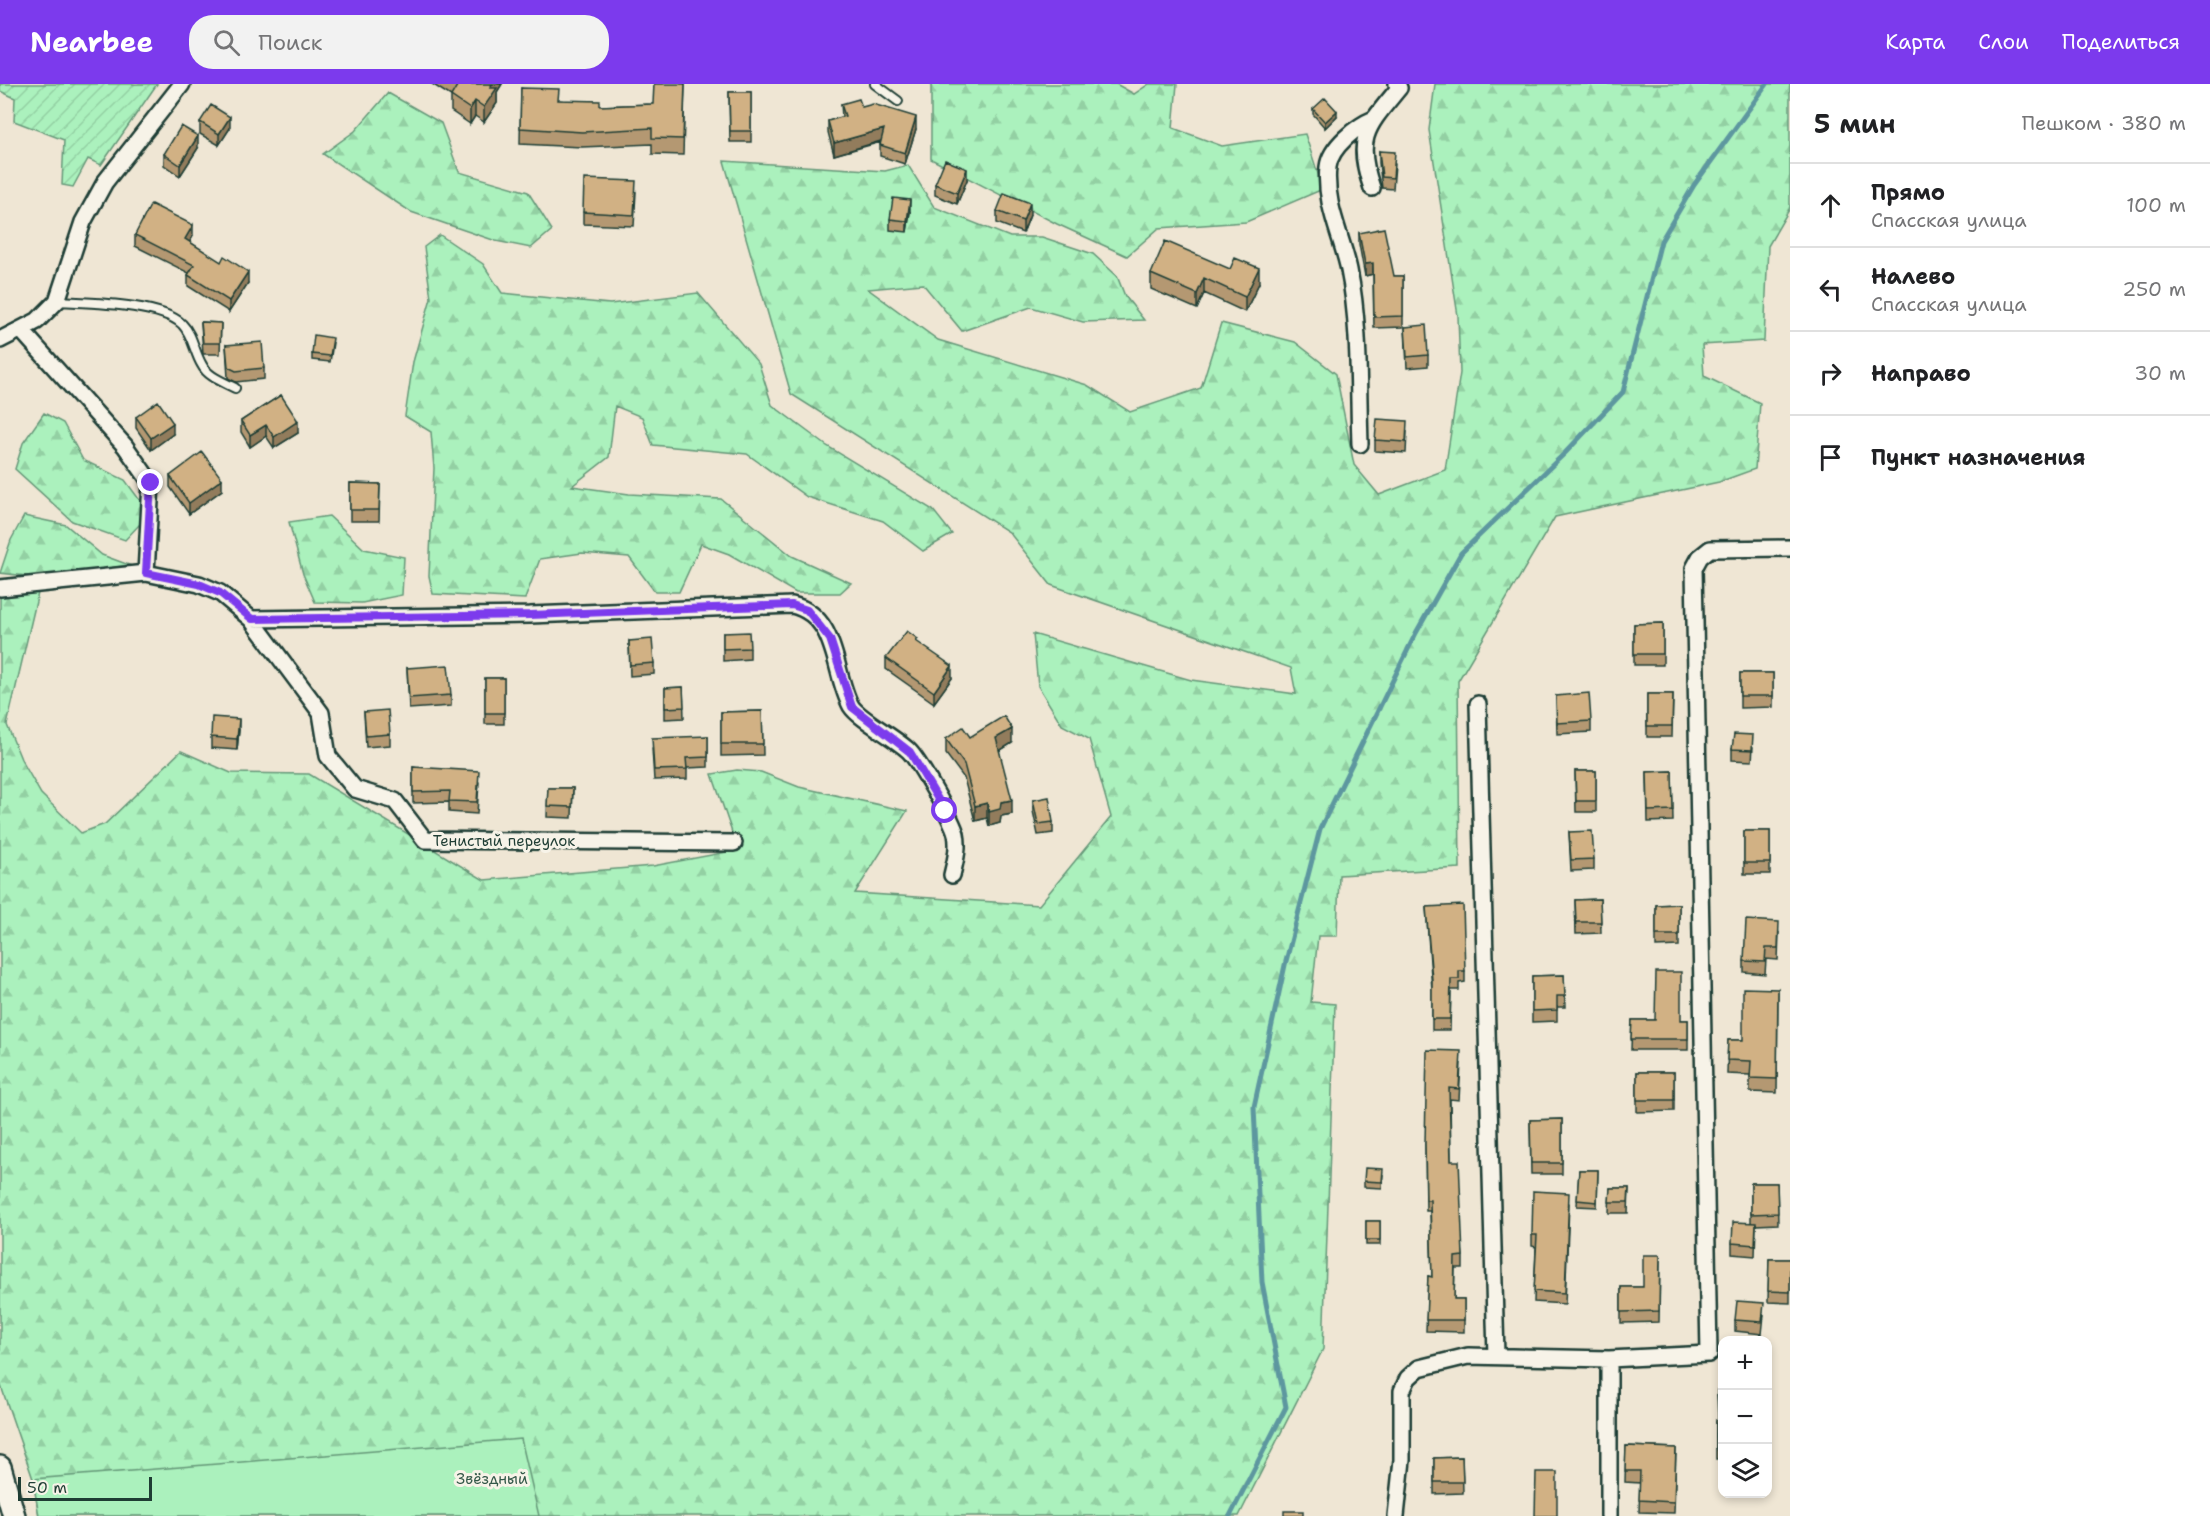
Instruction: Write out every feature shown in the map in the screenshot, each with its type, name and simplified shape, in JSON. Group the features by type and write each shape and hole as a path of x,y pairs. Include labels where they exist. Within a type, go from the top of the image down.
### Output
{"main road":[{"path":"0,1467 14,1516"}],"street":[{"path":"0,340 22,331 45,314 57,301 83,222 105,182 182,84"},
{"path":"1372,188 1365,170 1364,139 1374,119 1399,88 1397,84"},
{"path":"1360,444 1349,270 1332,219 1328,165 1341,144 1361,124 1374,119"},
{"path":"22,331 125,446 151,483 146,573"},
{"path":"1396,1516 1402,1460 1402,1391 1408,1378 1419,1368 1468,1356 1609,1359 1709,1354 1694,568 1700,557 1710,549 1790,548"},
{"path":"0,588 146,573 175,578 209,588 220,593 252,619 530,615 792,605 800,607 819,622 830,639 852,707 910,752 953,825 957,847 952,875"},
{"name":"Тенистый переулок","path":"252,619 321,713 328,756 355,789 395,801 425,840 734,843"},
{"path":"1478,704 1496,1356"},
{"path":"1609,1359 1609,1516"}],"lane":[{"path":"875,84 898,101"},
{"path":"57,301 122,304 169,316 181,323 190,334 202,366 208,373 236,388"}],"green space":[{"path":"0,84 157,84 101,165 88,159 73,187 62,185 64,140 14,121 15,98 0,91"},
{"path":"931,84 1116,84 1134,94 1149,84 1177,84 1173,128 1222,146 1305,134 1323,189 1246,222 1159,228 1127,256 1057,224 931,159"},
{"path":"1435,84 1790,84 1790,208 1768,246 1764,341 1702,345 1704,376 1760,403 1755,469 1719,482 1555,517 1458,681 1460,868 1339,875 1337,936 1318,936 1311,1002 1335,1004 1323,1349 1239,1516 39,1516 33,1479 0,1383 0,596 38,593 7,725 21,759 41,794 81,833 105,824 181,751 231,773 309,774 484,880 653,866 738,850 712,774 737,770 761,772 799,787 907,811 855,893 1039,905 1111,817 1089,739 1062,725 1038,686 1033,634 1191,680 1296,694 1291,668 1051,585 1009,532 791,394 724,161 885,171 908,165 934,207 1010,237 1042,237 1093,254 1117,276 1125,296 1144,320 1083,322 1031,307 962,331 923,284 868,289 938,340 1087,385 1130,412 1201,388 1221,323 1295,342 1336,374 1354,465 1379,495 1445,470 1460,373 1458,316 1429,130"},
{"path":"388,93 441,123 459,172 528,192 552,230 531,248 496,241 411,212 323,154 355,131"},
{"path":"440,235 483,264 502,293 610,304 698,293 759,364 772,405 827,446 933,510 952,534 923,551 883,521 807,497 747,454 653,445 642,417 615,406 609,457 572,486 629,494 721,499 792,556 851,583 840,593 796,593 729,554 701,544 679,592 655,592 629,557 582,553 540,559 525,599 433,594 429,576 434,468 431,432 405,416 413,362 431,298 424,247"},
{"path":"44,413 63,423 83,460 125,480 144,506 140,524 125,540 72,521 15,469 23,443"},
{"path":"24,516 66,525 102,555 129,565 45,578 0,573 11,540"},
{"path":"329,516 364,549 404,557 402,595 362,603 315,602 303,574 289,522"},
{"name":"Звёздный","path":"521,1439 539,1516 39,1516 33,1479"}],"building":[{"path":"454,84 492,84 490,88 497,88 484,107 475,101 470,109 451,96 457,86"},
{"path":"654,84 685,84 683,139 652,138 652,128 582,132 520,128 521,88 559,89 558,100 600,101 600,106 653,104"},
{"path":"729,92 751,92 751,131 730,131"},
{"path":"1325,98 1337,111 1325,122 1313,109"},
{"path":"859,99 862,107 873,104 916,117 905,153 880,145 884,129 834,143 828,121 845,116 841,104"},
{"path":"211,105 230,117 219,134 200,122"},
{"path":"181,126 198,136 180,165 164,154"},
{"path":"1379,151 1395,152 1393,178 1382,177"},
{"path":"945,160 967,169 957,193 935,184"},
{"path":"584,179 636,181 634,215 583,212"},
{"path":"1004,193 1030,203 1023,221 997,211"},
{"path":"893,198 910,200 907,221 890,219"},
{"path":"151,204 193,225 185,239 221,262 224,256 248,272 229,301 188,275 194,265 135,235"},
{"path":"1384,228 1394,276 1403,276 1403,316 1374,317 1373,263 1365,264 1359,233"},
{"path":"1165,241 1230,269 1235,258 1259,268 1245,297 1204,278 1197,294 1151,274"},
{"path":"201,322 221,323 220,343 203,343"},
{"path":"1426,325 1428,355 1407,357 1405,327"},
{"path":"314,335 333,338 330,356 312,354"},
{"path":"262,342 264,368 236,371 228,367 226,345"},
{"path":"281,395 298,421 274,437 266,425 250,435 241,421"},
{"path":"158,401 173,423 151,438 136,417"},
{"path":"1377,419 1407,421 1406,442 1375,440"},
{"path":"202,452 222,479 189,503 170,476"},
{"path":"350,483 380,484 379,510 350,510"},
{"path":"1663,623 1663,654 1634,654 1634,624"},
{"path":"907,631 918,639 916,641 952,666 934,692 886,658"},
{"path":"749,632 750,648 723,649 723,633"},
{"path":"652,639 654,663 630,665 629,641"},
{"path":"448,665 451,695 409,698 407,668"},
{"path":"1740,673 1773,673 1773,696 1740,696"},
{"path":"485,678 504,678 504,713 485,713"},
{"path":"683,687 684,707 665,708 665,688"},
{"path":"1589,693 1591,721 1557,723 1556,696"},
{"path":"1647,694 1673,694 1672,726 1647,726"},
{"path":"388,710 390,734 366,736 364,712"},
{"path":"762,711 763,744 721,744 721,712"},
{"path":"1004,716 1012,729 996,738 1012,800 1001,802 1000,809 989,812 987,803 975,806 964,764 946,739 963,727 970,737"},
{"path":"212,717 239,719 237,739 211,737"},
{"path":"1734,734 1753,735 1752,750 1732,749"},
{"path":"708,736 708,757 686,758 687,769 654,770 652,738"},
{"path":"413,767 479,771 477,802 449,801 450,791 413,792"},
{"path":"1575,771 1596,771 1596,801 1576,801"},
{"path":"1672,771 1673,810 1648,811 1647,772"},
{"path":"548,788 573,788 572,807 547,806"},
{"path":"1049,797 1053,822 1038,824 1033,800"},
{"path":"1592,831 1594,859 1571,860 1569,832"},
{"path":"1744,831 1770,831 1770,863 1744,863"},
{"path":"1600,899 1601,922 1576,922 1575,900"},
{"path":"1679,904 1679,935 1656,935 1656,905"},
{"path":"1463,905 1465,971 1459,971 1459,979 1451,979 1450,1019 1432,1019 1432,980 1426,907"},
{"path":"1746,920 1779,922 1778,948 1766,948 1765,962 1744,961"},
{"path":"1656,972 1681,972 1681,1020 1688,1020 1688,1039 1631,1039 1632,1020 1655,1020"},
{"path":"1564,975 1565,996 1557,996 1557,1010 1532,1011 1532,976"},
{"path":"1743,988 1778,989 1777,1079 1750,1078 1751,1061 1727,1060 1728,1040 1743,1040"},
{"path":"1427,1050 1461,1051 1459,1089 1449,1088 1451,1161 1459,1161 1463,1256 1455,1257 1454,1299 1464,1299 1464,1320 1426,1320 1428,1276 1432,1277 1430,1200 1426,1200"},
{"path":"1637,1072 1674,1072 1674,1100 1637,1100"},
{"path":"1562,1119 1562,1163 1531,1163 1530,1120"},
{"path":"1365,1168 1383,1169 1382,1182 1364,1181"},
{"path":"1579,1170 1598,1170 1597,1202 1577,1200"},
{"path":"1751,1183 1777,1183 1778,1213 1751,1214"},
{"path":"1610,1188 1629,1188 1628,1202 1609,1202"},
{"path":"1533,1191 1569,1193 1565,1293 1534,1291 1537,1235 1532,1235"},
{"path":"1366,1221 1380,1221 1380,1240 1366,1240"},
{"path":"1733,1222 1756,1223 1755,1245 1732,1243"},
{"path":"1643,1255 1660,1255 1659,1311 1621,1312 1621,1287 1643,1287"},
{"path":"1769,1259 1790,1259 1790,1292 1768,1291"},
{"path":"1737,1301 1764,1303 1762,1322 1735,1320"},
{"path":"1716,1420 1718,1420 1718,1448 1716,1448"},
{"path":"1626,1446 1676,1448 1674,1502 1639,1500 1640,1471 1625,1471"},
{"path":"1462,1457 1463,1482 1434,1482 1434,1458"},
{"path":"1536,1472 1557,1472 1557,1516 1535,1516"},
{"path":"1284,1511 1303,1511 1303,1516 1284,1516"}],"waterway":[{"path":"1230,1516 1286,1407 1262,1282 1254,1107 1285,965 1320,829 1416,633 1461,553 1565,453 1623,392 1661,241 1694,185 1767,84"}],"route":[{"path":"151,483 146,573 199,584 220,593 252,619 530,615 792,605 800,607 807,610 819,622 830,639 852,707 910,752 945,811"}]}
